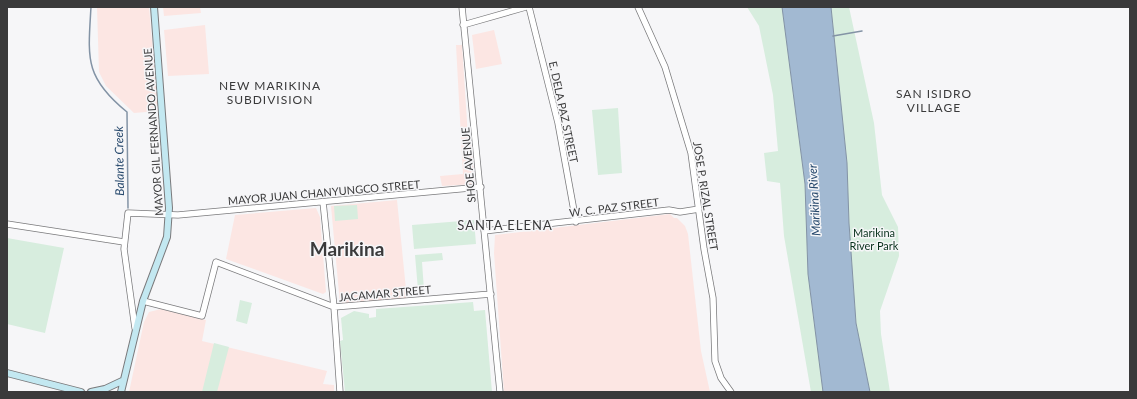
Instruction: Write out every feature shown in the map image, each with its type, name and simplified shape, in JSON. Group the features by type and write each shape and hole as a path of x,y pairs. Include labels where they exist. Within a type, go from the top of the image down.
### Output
{"main road":[{"name":"MAYOR GIL FERNANDO AVENUE","path":"120,392 142,301 167,237 169,216 154,7"},
{"path":"7,373 80,392 86,392"},
{"path":"91,392 105,389 122,381"}],"street":[{"name":"SHOE AVENUE","path":"462,7 481,187 500,392"},
{"path":"463,25 526,7"},
{"name":"E. DELA PAZ STREET","path":"529,7 558,124 576,222"},
{"name":"JOSE P. RIZAL STREET","path":"638,7 666,67 691,153 714,311 715,361 721,378 731,392"},
{"name":"MAYOR JUAN CHANYUNGCO STREET","path":"124,242 128,212 169,216 481,187"},
{"path":"323,202 334,307 340,392"},
{"name":"W. C. PAZ STREET","path":"484,231 576,222 669,210 680,212 699,209"},
{"path":"7,224 124,242 135,328"},
{"name":"JACAMAR STREET","path":"142,301 202,316 216,262 334,307 491,294"}],"shaded area":[{"path":"97,7 149,7 158,111 134,113 106,86 99,72"},
{"path":"163,7 200,7 201,13 164,16"},
{"path":"205,25 209,74 168,76 164,30"},
{"path":"494,30 502,64 476,69 472,35"},
{"path":"456,45 462,45 468,137 471,143 475,184 442,186 440,176 463,174"},
{"path":"397,200 407,299 340,304 331,206"},
{"path":"316,208 320,217 326,292 323,294 226,259 235,215"},
{"path":"670,214 674,218 677,218 685,226 688,234 701,351 710,392 504,392 494,253 495,235"},
{"path":"161,309 206,320 202,341 327,371 323,384 334,385 334,392 129,392 144,322 149,312"}],"green space":[{"path":"747,7 782,7 805,184 808,274 823,392 811,392 784,236 780,183 767,181 764,153 778,151 773,95 759,26"},
{"name":"Marikina River Park","path":"831,7 849,7 874,123 882,195 898,227 899,256 880,311 881,334 890,392 870,392 856,323 849,223 847,163"},
{"path":"618,108 622,173 598,175 592,110"},
{"path":"357,205 358,219 335,221 334,206"},
{"path":"474,220 476,244 414,249 412,225"},
{"path":"7,238 64,248 45,333 7,324"},
{"path":"442,253 443,260 422,262 424,290 418,290 415,255"},
{"path":"240,300 252,303 247,324 236,321"},
{"path":"473,302 474,311 485,310 492,392 345,392 340,341 343,340 341,318 354,311 369,314 369,318 376,317 376,309"},
{"path":"214,343 229,347 217,392 202,392"}],"water":[{"name":"Marikina River","path":"782,7 831,7 847,163 849,223 856,323 870,392 823,392 808,274 805,184"}],"waterway":[{"name":"Balante Creek","path":"91,7 89,40 92,66 96,77 103,88 113,100 127,112 128,208"},
{"path":"833,36 862,31"}],"district":[{"name":"NEW MARIKINA SUBDIVISION","path":"270,92"},
{"name":"SAN ISIDRO VILLAGE","path":"934,100"},
{"name":"SANTA ELENA","path":"505,225"},
{"name":"Marikina","path":"347,248"}]}
